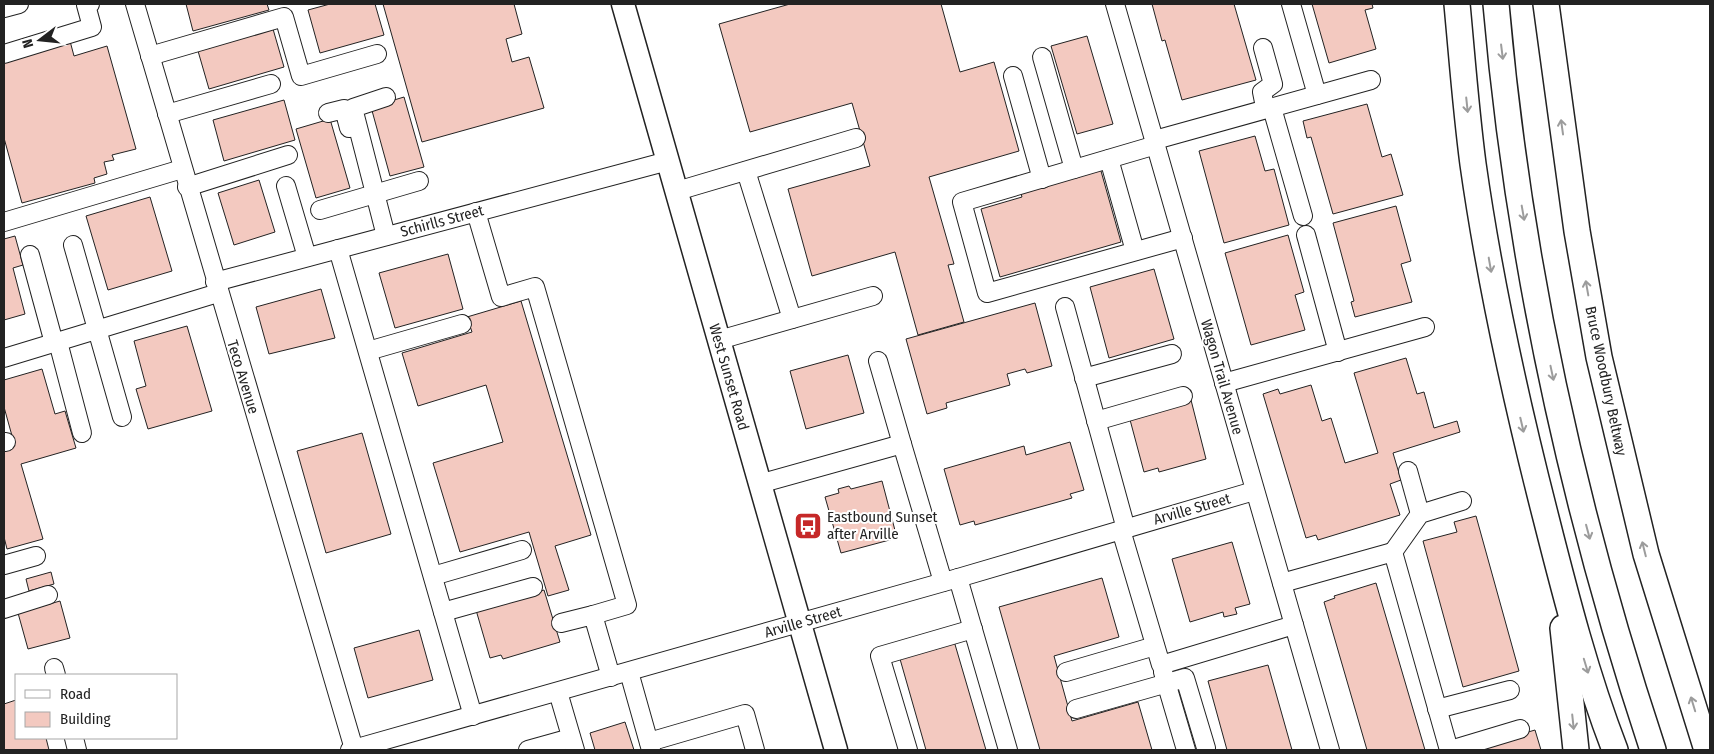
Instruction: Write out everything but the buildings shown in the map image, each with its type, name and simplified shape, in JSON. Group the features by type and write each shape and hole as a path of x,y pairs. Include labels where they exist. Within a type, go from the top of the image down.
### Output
{"highway":[{"path":"1457,4 1473,163 1490,264 1522,422 1554,551 1585,664 1615,750"},
{"path":"1496,4 1518,181 1546,347 1580,503 1614,629 1653,750"},
{"name":"Bruce Woodbury Beltway","path":"1546,4 1577,230 1599,357 1646,554 1707,750"},
{"path":"1554,551 1576,750"}],"main road":[{"name":"West Sunset Road","path":"624,4 836,750"}],"street":[{"path":"4,8 19,4"},
{"path":"4,54 92,27 87,4"},
{"name":"Teco Avenue","path":"135,4 352,750"},
{"name":"Wagon Trail Avenue","path":"1115,4 1330,750"},
{"path":"1291,4 1317,95"},
{"path":"150,56 282,10 301,76 377,54"},
{"path":"1263,48 1273,84 1262,92 1302,216"},
{"path":"1042,57 1074,169"},
{"path":"1013,76 1042,178"},
{"path":"1183,238 987,293 962,202 1109,159 1156,142 1268,108 1371,80"},
{"path":"167,114 271,84"},
{"path":"371,195 353,108 386,97"},
{"path":"328,113 344,108 386,236"},
{"path":"677,192 856,138"},
{"path":"187,187 288,156"},
{"path":"1109,159 1135,251"},
{"name":"Schirlls Street","path":"4,358 97,330 307,258 668,161"},
{"path":"4,222 182,169"},
{"path":"746,171 792,319"},
{"path":"320,210 419,181"},
{"path":"286,186 307,258"},
{"path":"476,212 501,297 535,287 627,605 561,624"},
{"path":"1306,235 1338,352"},
{"path":"73,245 122,417"},
{"path":"338,249 473,716"},
{"path":"30,255 82,433"},
{"path":"718,340 873,296"},
{"path":"1065,307 1154,646 1186,750"},
{"path":"368,351 462,324"},
{"path":"1224,383 1425,327"},
{"path":"1084,378 1172,354"},
{"path":"878,362 902,444 950,580 973,629 1008,750"},
{"path":"1096,421 1184,396"},
{"path":"760,484 902,444"},
{"path":"1408,471 1420,514"},
{"name":"Arville Street","path":"352,750 950,580 1254,491"},
{"path":"1282,583 1393,552 1420,514 1462,501"},
{"path":"433,576 522,550"},
{"path":"1393,552 1450,750 1520,729"},
{"path":"4,565 36,556"},
{"path":"443,612 533,587"},
{"path":"4,609 48,596"},
{"path":"593,615 611,677"},
{"path":"1161,665 1294,625"},
{"path":"908,750 880,656 973,629"},
{"path":"1066,672 1154,646"},
{"path":"629,672 650,746 745,714 755,750"},
{"path":"1076,710 1185,678 1206,748"},
{"path":"1437,710 1510,690"},
{"path":"528,750 573,744 558,692"}],"place":[{"name":"Eastbound Sunset after Arville","path":"808,526"}]}
